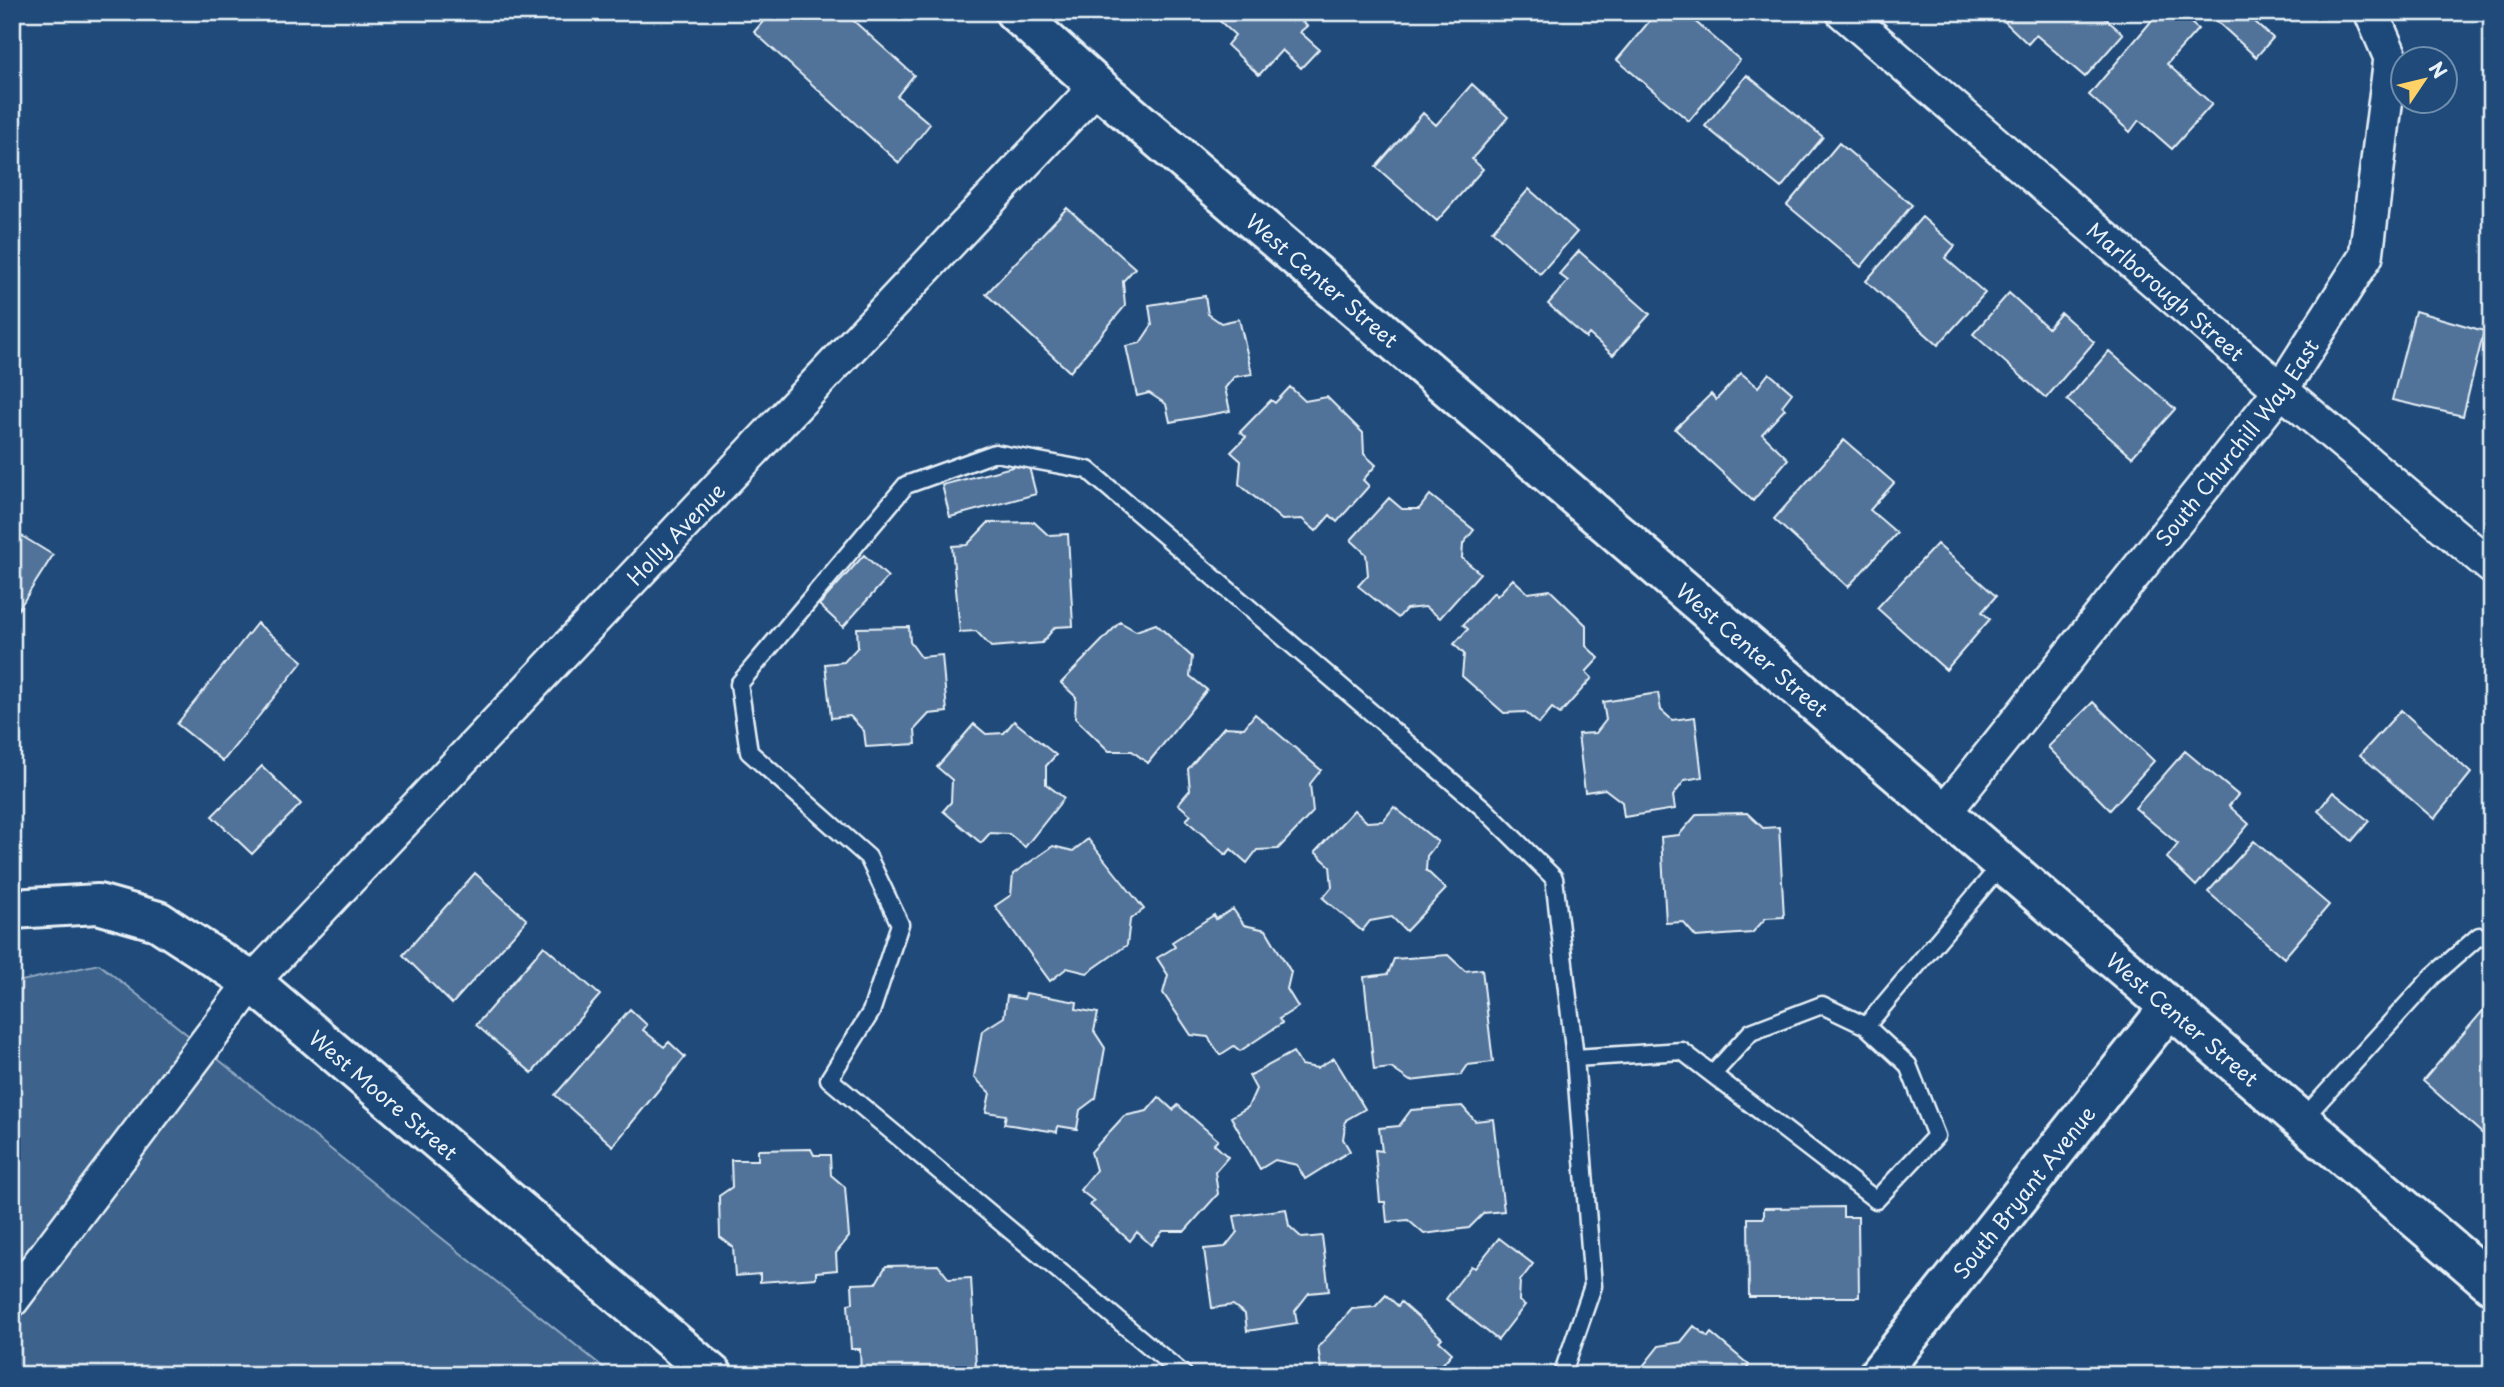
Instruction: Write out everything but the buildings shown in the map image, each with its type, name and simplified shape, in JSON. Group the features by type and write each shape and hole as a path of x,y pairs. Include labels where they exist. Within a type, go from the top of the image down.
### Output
{"street":[{"name":"West Center Street","path":"1015,12 1097,86 1943,814 2490,1280"},
{"name":"Marlborough Street","path":"1843,12 2281,390 2492,566"},
{"name":"South Churchill Way East","path":"1943,814 2281,390 2365,256 2391,58 2371,12"},
{"name":"Holly Avenue","path":"12,1300 252,982 1097,86"},
{"name":"West Moore Street","path":"12,909 98,904 158,921 252,982 713,1375"},
{"name":"South Bryant Avenue","path":"1878,1375 2169,1008"}],"lane":[{"path":"1184,1375 829,1079 871,1012 900,924 868,857 749,752 739,684 906,485 995,453 1088,470 1483,808 1554,878 1575,1058 1593,1286 1562,1375"},
{"path":"1867,1026 2002,864"},
{"path":"2301,1121 2433,976 2479,936 2492,939"},
{"path":"1575,1058 1682,1051 1876,1200 1936,1136 1908,1065 1867,1026 1822,1005 1751,1032 1713,1074"}],"shaded area":[{"path":"99,964 613,1375 12,1375 12,983"}]}
